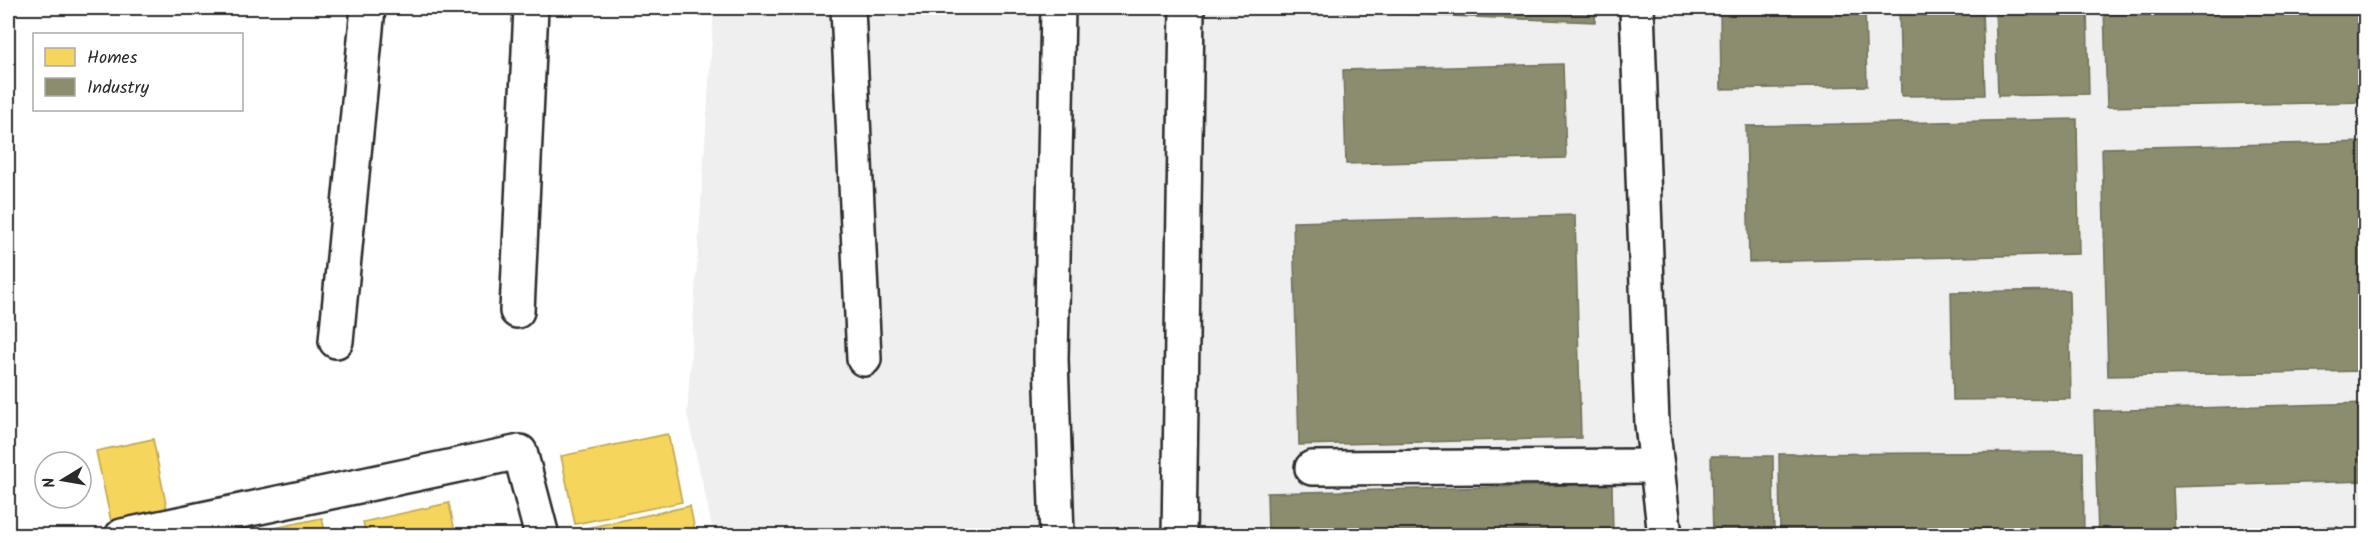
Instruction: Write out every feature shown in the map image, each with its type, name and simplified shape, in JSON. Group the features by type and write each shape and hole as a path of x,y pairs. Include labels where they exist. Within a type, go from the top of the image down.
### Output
{"street":[{"path":"336,341 368,8"},
{"path":"517,311 531,8"},
{"path":"848,8 864,358"},
{"path":"1057,536 1051,359 1058,8"},
{"path":"1179,536 1187,8"},
{"path":"1637,8 1652,424 1665,536"},
{"path":"122,536 520,452 542,536"},
{"path":"1312,468 1657,466"}],"shaded area":[{"path":"714,8 2365,8 2365,535 714,535 687,414"}],"building: Homes":[{"path":"668,434 682,502 575,524 561,456"},
{"path":"153,439 167,509 111,521 96,451"},
{"path":"449,503 456,536 366,536 363,522"},
{"path":"690,506 696,536 588,536 586,528"},
{"path":"322,518 326,536 276,536 274,528"}],"building: Industry":[{"path":"1305,8 1596,8 1595,22 1305,10"},
{"path":"1720,8 1865,8 1867,86 1721,89"},
{"path":"1899,8 1982,8 1985,95 1901,96"},
{"path":"1995,8 2087,8 2089,94 1998,96"},
{"path":"2104,8 2366,8 2366,102 2107,107"},
{"path":"1563,64 1566,158 1346,164 1343,70"},
{"path":"2077,119 2079,254 1749,262 1746,126"},
{"path":"2366,142 2366,371 2108,376 2102,148"},
{"path":"1575,215 1581,438 1299,445 1293,222"},
{"path":"2069,290 2071,399 1953,400 1951,292"},
{"path":"2366,403 2366,481 2173,487 2175,536 2098,536 2094,411"},
{"path":"2083,452 2084,536 1780,536 1779,454"},
{"path":"1711,456 1773,456 1774,536 1713,536"},
{"path":"1612,484 1613,536 1268,536 1267,493"},
{"path":"2338,527 2339,536 2207,536 2207,532"}]}
